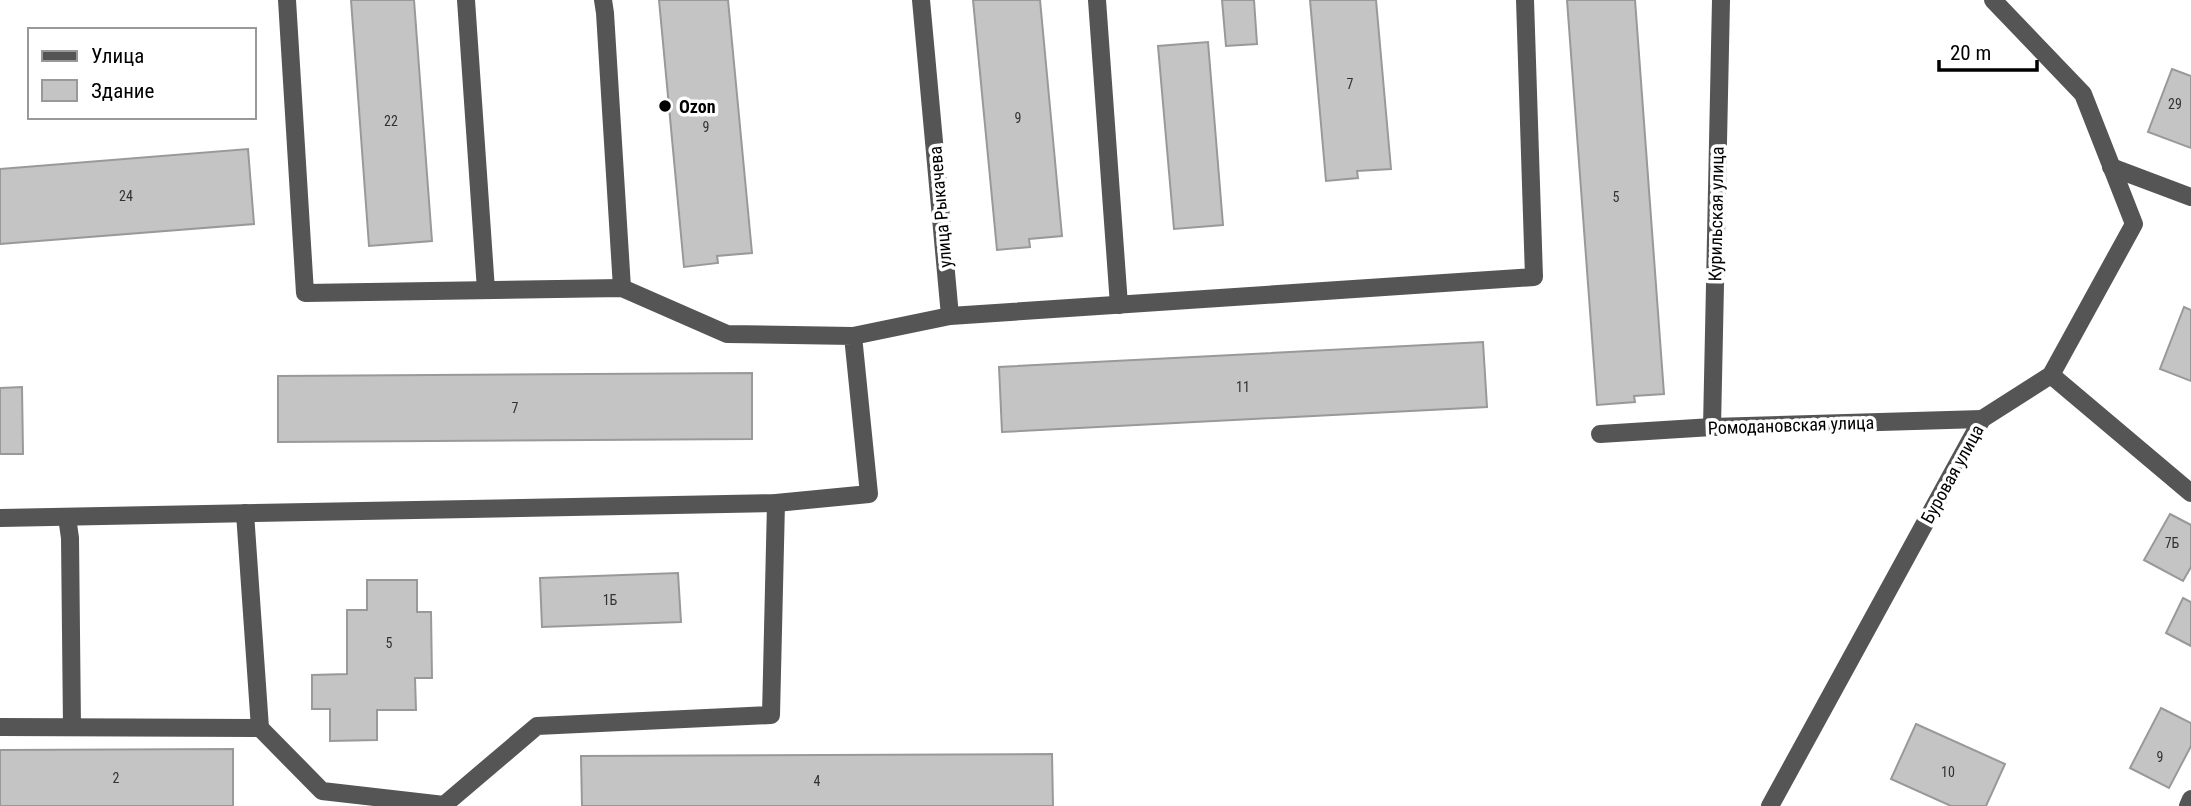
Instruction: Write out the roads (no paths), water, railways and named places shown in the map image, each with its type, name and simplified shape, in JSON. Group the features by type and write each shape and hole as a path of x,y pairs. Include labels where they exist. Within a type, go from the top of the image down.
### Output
{"street":[{"path":"287,0 306,293 622,288 727,334 853,336 950,316 1534,277 1525,0"},
{"path":"466,0 486,290"},
{"path":"603,0 622,288"},
{"name":"улица Рыкачева","path":"921,0 950,316"},
{"path":"1097,0 1119,305"},
{"name":"Курильская улица","path":"1712,428 1721,0"},
{"path":"1993,0 2083,94 2111,167 2191,197"},
{"name":"Буровая улица","path":"1770,806 1982,419 2051,375 2134,224 2111,167"},
{"path":"0,518 776,502 869,494 853,336"},
{"path":"2051,375 2191,493"},
{"name":"Ромодановская улица","path":"1600,434 1982,419"},
{"path":"245,513 260,728 322,791 444,805 537,726 771,715 776,502"},
{"path":"68,517 72,727"},
{"path":"0,727 260,728"},
{"path":"2188,806 2191,799"}],"place":[{"name":"Ozon","path":"665,106"}]}
